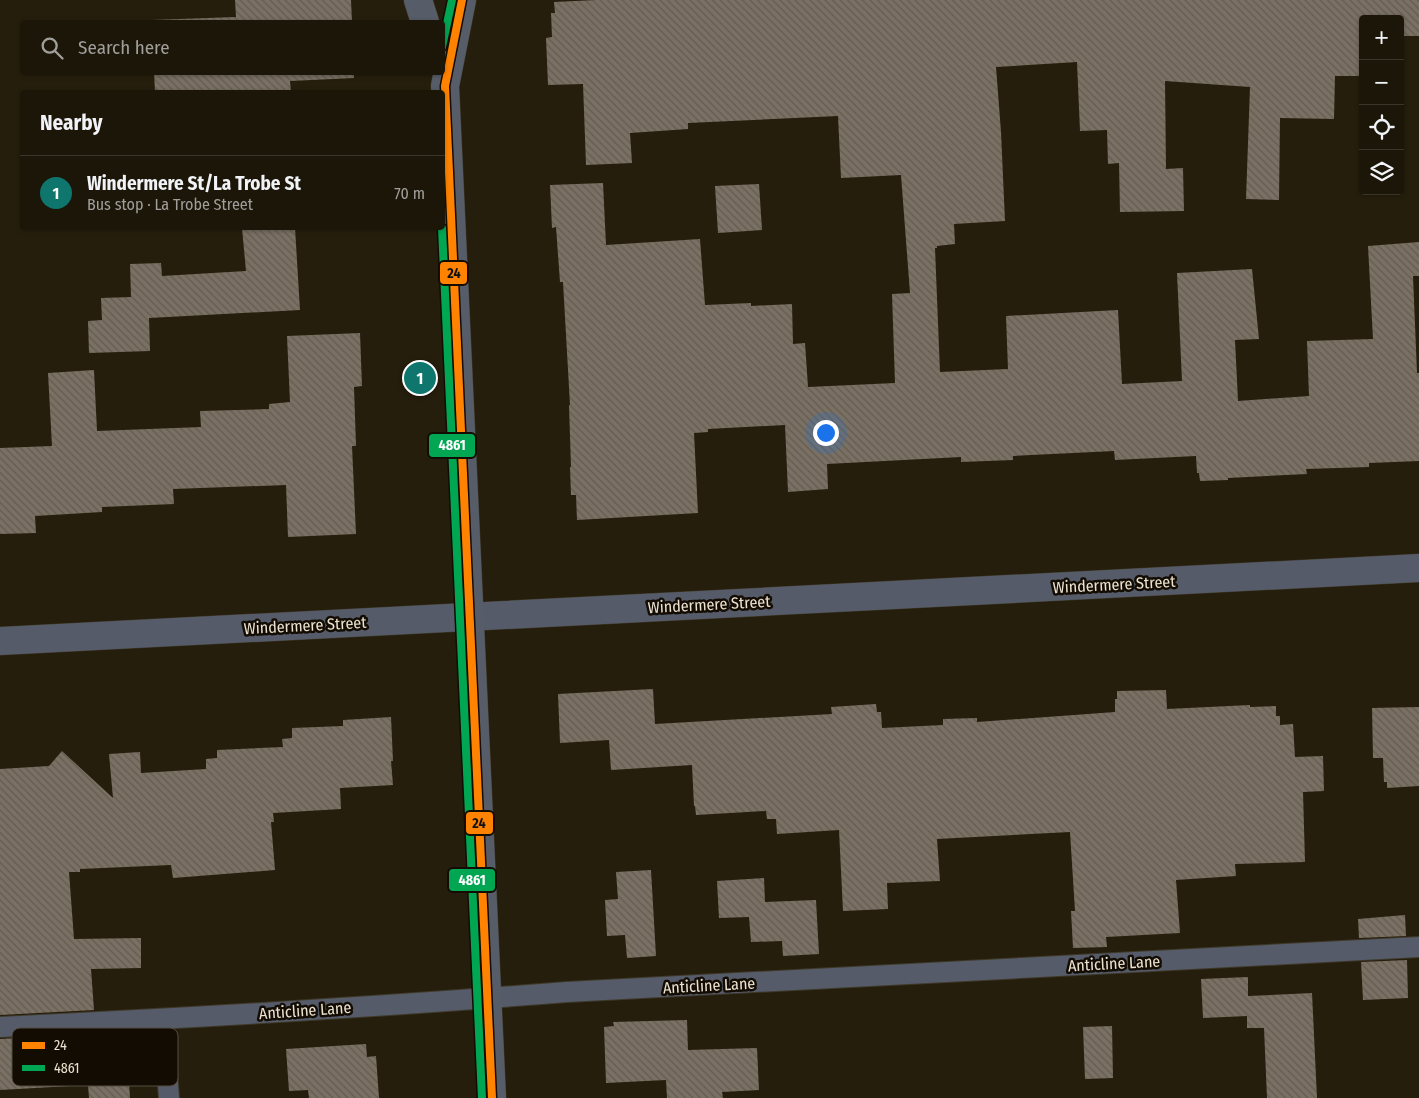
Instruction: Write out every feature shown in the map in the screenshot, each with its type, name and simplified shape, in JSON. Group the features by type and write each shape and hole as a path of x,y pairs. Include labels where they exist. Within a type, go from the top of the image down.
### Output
{"main road":[{"path":"418,0 424,20"},
{"path":"445,71 462,0"},
{"path":"445,119 492,1098"}],"street":[{"name":"Windermere Street","path":"0,641 1419,568"}],"lane":[{"name":"Anticline Lane","path":"0,1027 164,1020 567,992 1419,947"},
{"path":"164,1020 164,1028"}],"building":[{"path":"235,0 351,0 352,20 151,20 236,17"},
{"path":"596,0 1419,0 1419,36 1404,36 1404,15 1359,15 1359,76 1335,76 1334,119 1280,118 1279,200 1246,199 1250,87 1165,81 1166,169 1183,168 1184,211 1120,212 1119,163 1108,164 1107,130 1080,131 1077,62 996,67 1005,221 954,224 955,244 937,246 935,248 940,372 1008,369 1006,316 1118,310 1122,384 1182,381 1177,273 1252,269 1259,339 1235,340 1238,401 1309,396 1307,341 1373,339 1368,246 1419,242 1419,276 1413,276 1417,373 1419,373 1419,461 1369,463 1369,467 1306,469 1307,474 1200,481 1199,473 1197,473 1196,456 1115,460 1114,451 1013,456 1013,460 961,462 961,457 827,464 828,489 788,492 785,425 708,429 708,432 694,433 698,513 577,520 576,495 571,495 570,405 563,282 560,282 556,227 552,228 550,185 603,183 606,245 700,239 705,305 751,303 751,306 792,304 793,344 805,343 808,387 895,383 892,294 910,293 901,175 841,178 838,116 688,123 688,129 630,133 632,163 586,165 583,84 548,85 546,38 552,37 551,13 555,13 554,2"},
{"path":"154,75 354,75 354,78 290,81 291,90 155,90"},
{"path":"759,184 762,230 718,233 715,186"},
{"path":"242,230 295,230 300,310 149,318 150,351 89,353 88,321 102,320 101,298 131,297 130,264 161,263 162,276 246,271"},
{"path":"360,333 362,386 354,387 356,446 352,446 356,534 288,537 286,485 173,489 174,504 102,507 102,512 35,516 36,533 0,534 0,448 52,446 48,373 94,370 97,431 201,427 200,411 269,409 269,404 290,402 287,336"},
{"path":"653,689 655,724 832,714 831,707 876,704 877,712 881,712 882,728 943,725 943,719 977,718 977,722 1115,712 1117,691 1166,690 1167,709 1250,705 1250,707 1276,706 1276,716 1280,716 1280,725 1293,724 1295,757 1323,756 1324,791 1303,792 1305,862 1235,864 1236,876 1176,880 1180,933 1106,937 1107,947 1073,948 1071,911 1075,911 1070,832 937,839 940,881 887,883 888,909 843,911 839,830 777,834 776,819 767,819 766,811 696,815 692,765 611,770 609,740 560,743 558,694"},
{"path":"1419,707 1419,786 1387,788 1387,782 1384,782 1383,758 1373,758 1372,708"},
{"path":"391,717 393,785 340,788 341,809 273,813 274,822 271,822 275,870 173,878 171,865 80,869 80,872 69,872 74,939 141,938 141,968 91,969 94,1010 0,1015 0,769 49,766 62,751 113,798 109,754 140,752 141,773 206,769 206,759 217,758 217,750 283,747 282,739 292,738 292,728 343,726 343,720"},
{"path":"651,870 656,956 627,958 625,935 607,936 605,900 618,899 616,872"},
{"path":"764,878 765,902 816,900 819,954 783,956 782,941 751,942 749,917 719,918 717,881"},
{"path":"1405,915 1406,936 1359,938 1358,919"},
{"path":"1407,960 1408,998 1363,1000 1361,962"},
{"path":"1248,977 1248,996 1312,993 1317,1098 1267,1098 1264,1028 1247,1028 1247,1016 1203,1018 1201,979"},
{"path":"687,1020 688,1050 757,1048 759,1090 722,1092 723,1098 667,1098 666,1080 606,1083 604,1027 614,1026 613,1022"},
{"path":"1112,1026 1113,1078 1085,1079 1083,1027"},
{"path":"12,1038 12,1086 70,1086 0,1090 0,1039"},
{"path":"366,1044 367,1057 376,1056 379,1098 309,1098 308,1090 289,1091 286,1049"},
{"path":"88,1086 129,1086 130,1098 89,1098"}],"transit line":[{"name":"4861","path":"445,33 452,0"},
{"name":"24","path":"462,0 445,86 492,1098"},
{"name":"4861","path":"442,230 482,1098"}],"place":[{"name":"Windermere St/La Trobe St","path":"420,378"}]}
